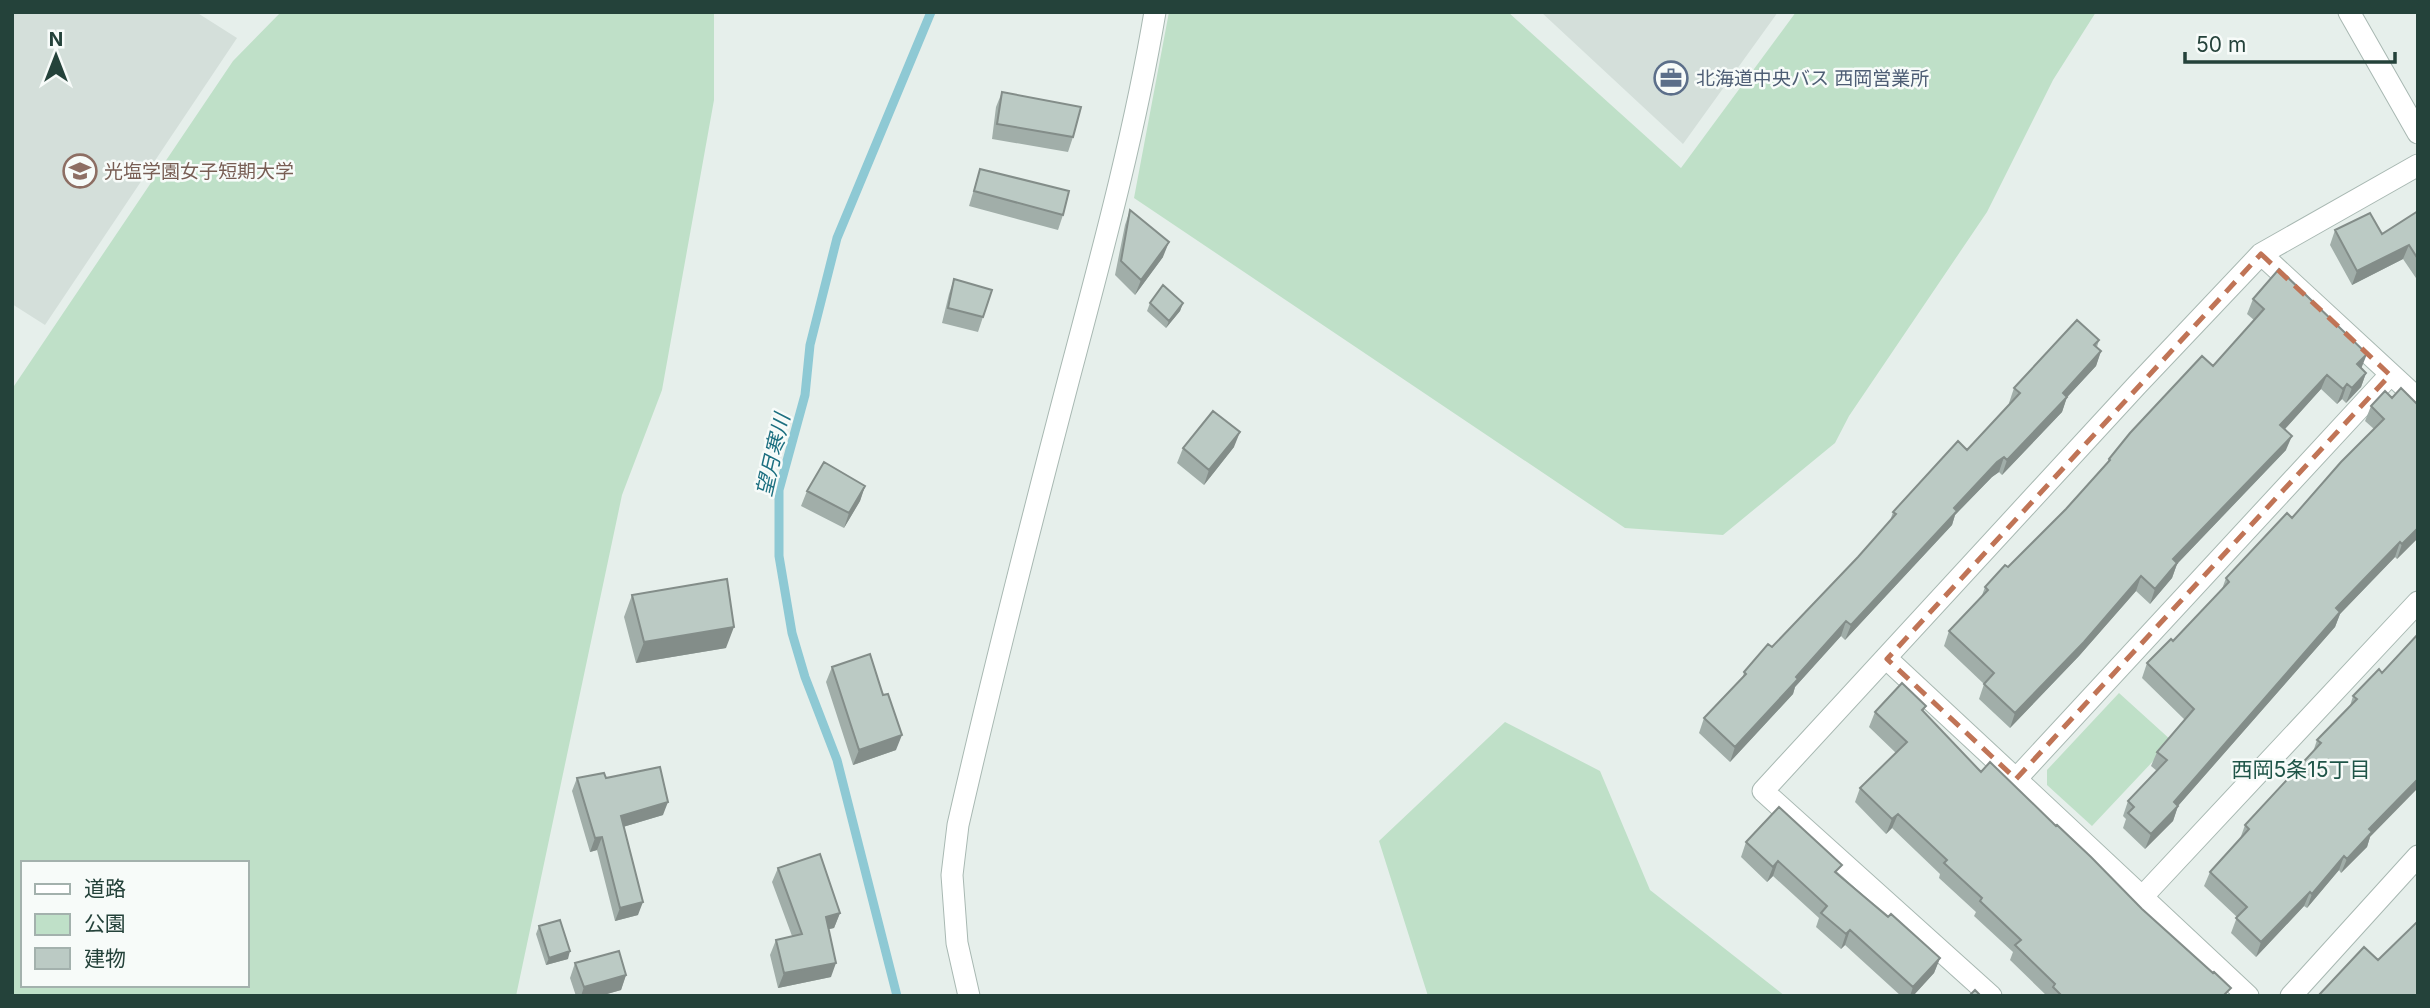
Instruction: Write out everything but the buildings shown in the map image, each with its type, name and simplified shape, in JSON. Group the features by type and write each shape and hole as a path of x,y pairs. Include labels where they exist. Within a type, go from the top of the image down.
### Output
{"street":[{"path":"970,996 957,943 953,875 958,825 1024,554 1102,254 1144,76 1155,12"},
{"path":"2349,12 2418,133"},
{"path":"1991,996 1763,791 2261,254 2418,165"},
{"path":"2261,254 2418,399"},
{"path":"2016,779 2390,375"},
{"path":"2143,897 2418,602"},
{"path":"1887,659 2248,996"},
{"path":"2291,996 2418,856"}],"highlighted area":[{"path":"2261,254 2390,375 2016,779 1887,659"}],"shaded area":[{"name":"光塩学園女子短期大学","path":"12,12 196,12 237,38 45,325 12,304"},
{"name":"北海道中央バス 西岡営業所","path":"1541,12 1778,12 1683,144"}],"green space":[{"path":"281,12 714,12 714,100 662,390 622,495 516,996 12,996 12,389 233,61"},
{"path":"1169,12 1508,12 1681,168 1796,12 2096,12 2053,80 1987,212 1849,416 1835,443 1723,535 1625,528 1134,198"},
{"path":"2119,693 2172,741 2092,826 2047,785 2047,770"},
{"path":"1505,722 1600,771 1650,890 1785,996 1428,996 1379,841"}],"waterway":[{"name":"望月寒川","path":"897,996 837,760 805,677 792,633 779,556 779,490 805,395 810,345 837,238 931,12"}],"place":[{"name":"北海道中央バス 西岡営業所","path":"1671,78"},
{"name":"光塩学園女子短期大学","path":"80,171"}],"district":[{"name":"西岡5条15丁目","path":"2301,769"}]}
